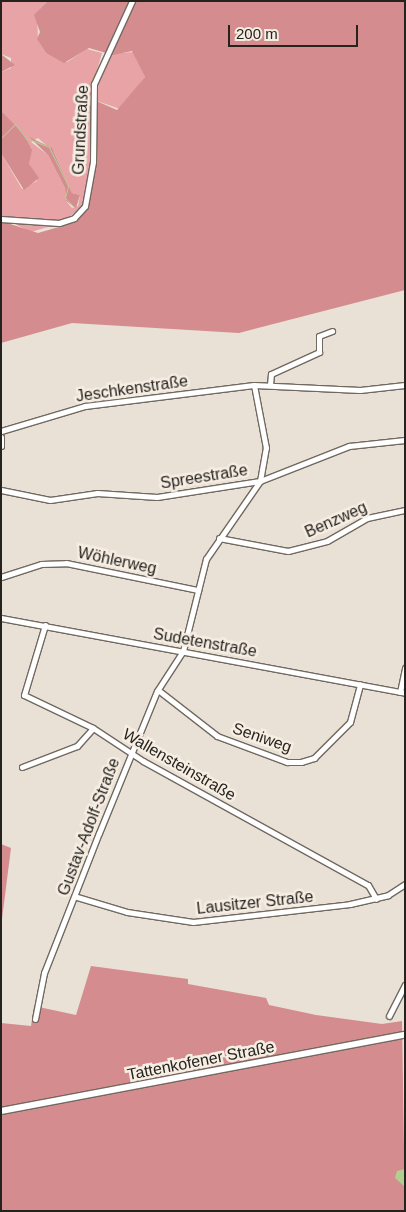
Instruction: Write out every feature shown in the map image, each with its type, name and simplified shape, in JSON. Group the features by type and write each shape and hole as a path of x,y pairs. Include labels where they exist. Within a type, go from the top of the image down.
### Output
{"main road":[{"name":"Tattenkofener Straße","path":"1,1111 405,1035"}],"street":[{"name":"Grundstraße","path":"1,219 59,223 74,218 84,206 93,162 94,84 132,1"},
{"path":"270,385 271,374 319,352 319,336 332,331"},
{"path":"254,385 266,448 260,481"},
{"name":"Jeschkenstraße","path":"1,431 85,406 254,385 360,390 405,385"},
{"path":"1,437 1,446"},
{"name":"Spreestraße","path":"1,490 50,500 97,493 157,497 260,481 349,446 405,440"},
{"name":"Gustav-Adolf-Straße","path":"35,1019 44,973 77,897 132,752 158,690 183,651 206,559 260,481"},
{"name":"Benzweg","path":"219,538 288,551 327,541 367,518 405,510"},
{"name":"Wöhlerweg","path":"1,577 41,564 66,563 198,590"},
{"name":"Sudetenstraße","path":"1,618 402,693"},
{"name":"Wallensteinstraße","path":"45,625 24,695 93,728 132,752 368,885 376,900"},
{"path":"402,693 405,668"},
{"name":"Seniweg","path":"158,690 217,736 287,762 301,762 314,758 350,722 360,684"},
{"path":"22,767 77,746 93,728"},
{"name":"Lausitzer Straße","path":"77,897 127,912 193,922 376,900 405,884"},
{"path":"389,1016 405,985"}],"shaded area":[{"path":"1,1 48,1 37,13 38,40 46,53 67,62 87,49 102,53 91,91 91,170 84,205 64,221 1,217 1,153 22,189 37,181 29,164 31,148 1,111 1,72 11,68 11,58 1,54","holes":["38,138 54,152 72,193 80,195 78,206 72,208 66,201 65,188 48,155 31,142"]},
{"path":"48,1 405,1 405,290 239,333 72,323 1,343 1,221 38,233 69,224 82,215 93,179 94,100 117,110 145,77 132,51 113,55 89,48 64,63 46,53 37,39 40,32 34,15"},
{"path":"134,52 145,77 120,109 94,100 106,54"},
{"path":"1,54 15,65 1,72"},
{"path":"1,111 22,132 32,150 29,164 39,178 24,190 1,153"},
{"path":"29,137 52,148 72,193 80,195 76,208 66,201 65,188 48,155"},
{"path":"9,221 51,226 31,232"},
{"path":"1,844 11,848 1,927"},
{"path":"91,966 188,979 188,984 266,998 269,1005 316,1015 382,1024 402,1021 405,1211 1,1211 1,1023 31,1026 34,1006 76,1015"},
{"path":"405,1169 405,1187 395,1178 397,1171"}],"waterway":[{"path":"1,138 15,124 26,138 49,147 68,186 65,198 73,206"}]}
